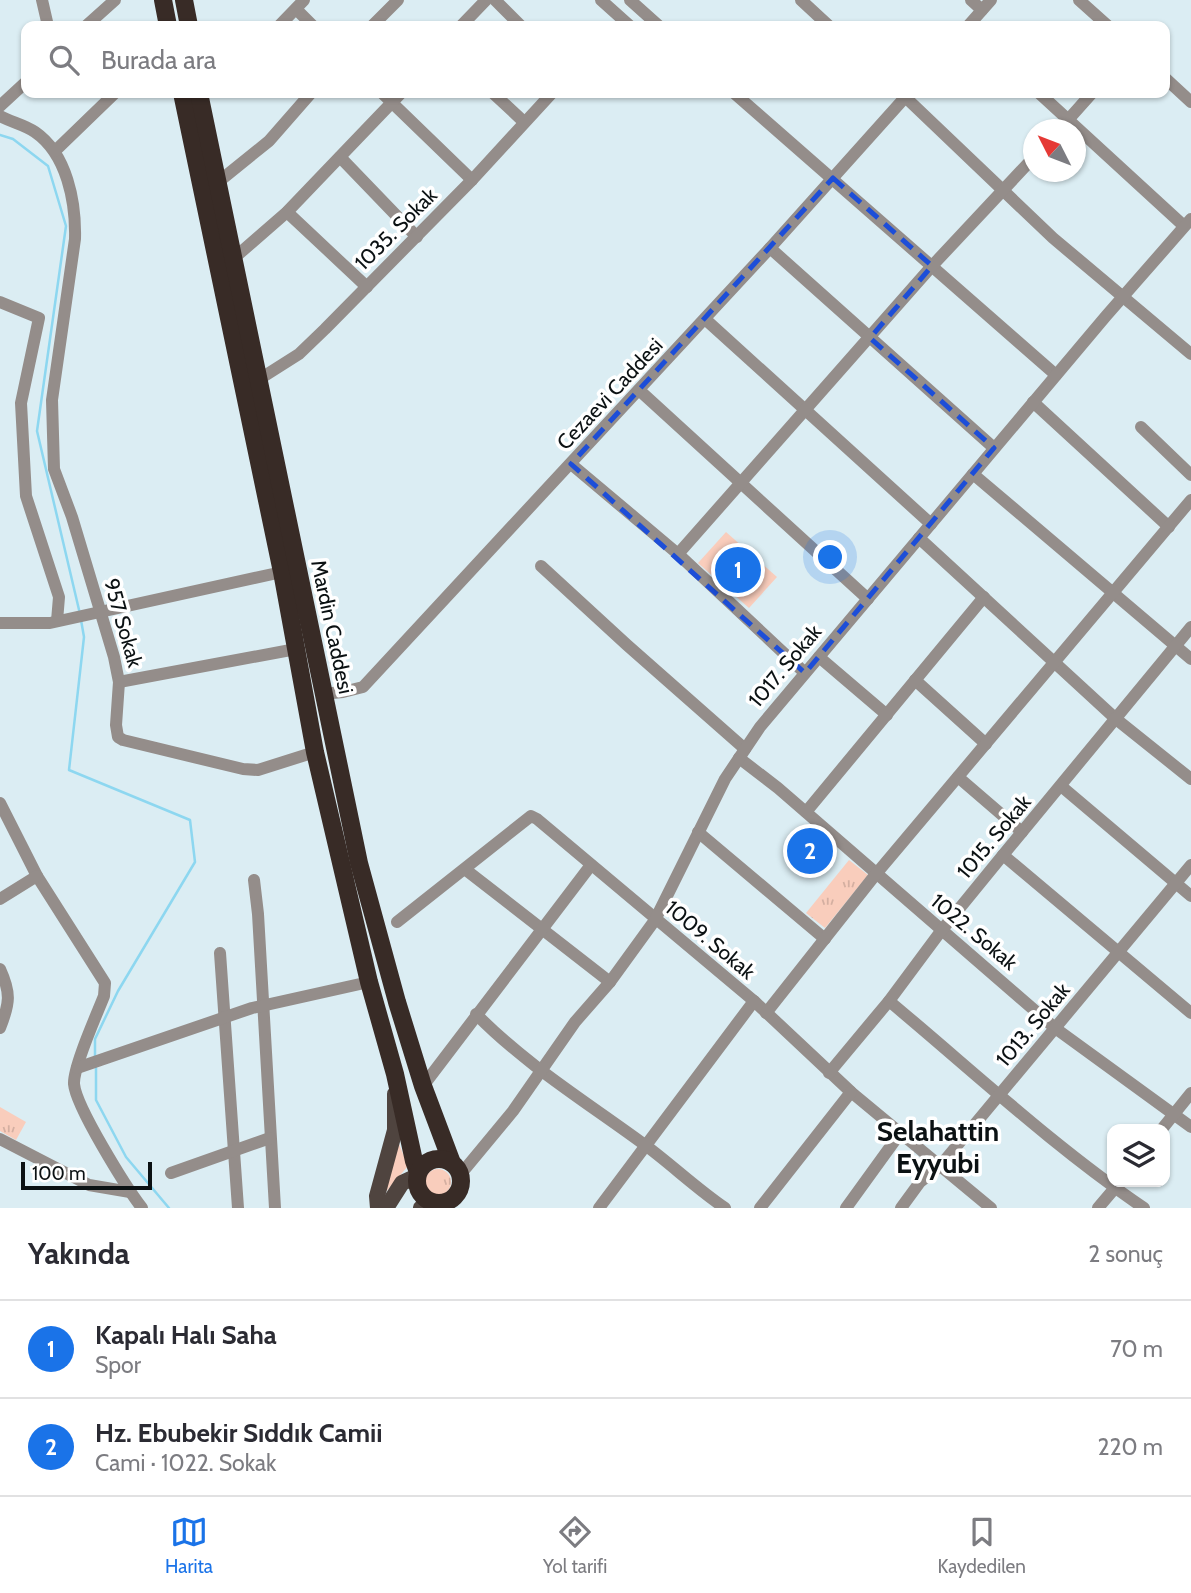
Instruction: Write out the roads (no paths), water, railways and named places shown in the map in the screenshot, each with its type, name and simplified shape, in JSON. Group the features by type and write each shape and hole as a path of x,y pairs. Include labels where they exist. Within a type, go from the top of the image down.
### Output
{"highway":[{"path":"163,0 167,21"},
{"name":"Mardin Caddesi","path":"183,98 282,572 315,752 369,982 395,1074 418,1174 418,1191 428,1205 443,1203 456,1195 458,1173 423,1086 359,863 233,259 203,98"},
{"path":"418,1174 431,1160 445,1160 458,1173 466,1208"}],"main road":[{"name":"Mardin Caddesi","path":"377,1208 376,1196 395,1130 395,1074"},
{"path":"386,1208 402,1183 418,1174"}],"street":[{"path":"42,0 47,21"},
{"path":"92,21 115,0"},
{"path":"377,21 398,0"},
{"path":"466,21 486,0"},
{"path":"495,0 516,21"},
{"path":"601,0 620,21"},
{"path":"801,0 824,21"},
{"path":"971,0 987,5 973,21"},
{"path":"1079,0 1102,21"},
{"path":"625,21 635,2 654,21"},
{"path":"284,21 300,5 310,21"},
{"path":"1170,83 1191,102"},
{"path":"0,106 21,87"},
{"path":"0,116 33,130 52,146 55,152 110,98"},
{"path":"218,183 269,141 307,98"},
{"path":"233,259 287,212 397,98 472,180"},
{"path":"498,98 524,122"},
{"name":"1035. Sokak","path":"258,380 299,354 472,180 547,98"},
{"path":"740,98 1056,374"},
{"name":"Cezaevi Caddesi","path":"322,694 363,687 771,248 902,98"},
{"path":"909,98 1053,238 1191,354"},
{"path":"1043,98 1058,119"},
{"path":"1068,119 1087,98"},
{"path":"1086,143 1188,222"},
{"name":"957 Sokak","path":"55,152 68,183 75,239 52,400 54,469 72,517 94,612 119,682 296,649"},
{"path":"340,157 416,237"},
{"path":"678,554 932,266 1023,169"},
{"path":"287,212 367,287"},
{"name":"1017. Sokak","path":"458,1173 513,1111 575,1022 610,982 655,920 725,779 760,727 1056,374 1188,222"},
{"path":"771,248 995,448"},
{"path":"0,302 39,318 21,403 26,496 59,597 60,621"},
{"path":"705,319 931,524"},
{"path":"639,390 868,599"},
{"path":"1033,402 1169,527"},
{"path":"1140,427 1191,475"},
{"path":"571,464 678,554 805,673"},
{"path":"973,474 1191,659"},
{"path":"766,1013 876,874 1191,500"},
{"path":"919,538 1116,719 1191,779"},
{"name":"1022. Sokak","path":"541,566 806,812 941,931 1055,1028 1191,1127"},
{"path":"0,623 60,621 282,572"},
{"path":"806,812 984,597"},
{"name":"1015. Sokak","path":"829,1073 889,1001 941,931 1191,627"},
{"path":"819,657 887,715"},
{"path":"915,680 986,744"},
{"path":"119,682 116,725 118,737 123,740 243,769 258,770 315,752"},
{"path":"958,777 1022,832"},
{"path":"1061,786 1191,896"},
{"path":"0,803 37,876 105,983 89,1064 74,1083 79,1102 142,1208"},
{"name":"1009. Sokak","path":"397,922 531,817 537,819 754,1001 829,1073 987,1207"},
{"path":"698,832 825,939"},
{"path":"1003,855 1191,1013"},
{"path":"423,1086 591,865"},
{"name":"1013. Sokak","path":"901,1208 920,1182 940,1166 1191,865"},
{"path":"466,870 610,982"},
{"path":"0,899 37,876"},
{"path":"254,880 275,1208"},
{"path":"220,953 238,1208"},
{"path":"0,969 8,986 9,1006 0,1028"},
{"path":"89,1064 263,1006 301,995 369,982"},
{"path":"599,1208 754,1001"},
{"path":"889,1001 1000,1095 1107,1177"},
{"path":"476,1014 497,1036 645,1145 725,1208"},
{"path":"760,1208 825,1121 851,1092"},
{"path":"1166,1124 1191,1093"},
{"path":"846,1208 901,1132"},
{"path":"171,1173 270,1138"},
{"path":"0,1139 89,1185 131,1192"},
{"path":"1098,1208 1116,1187"},
{"path":"1120,1187 1144,1208"}],"waterway":[{"path":"0,135 13,139 48,166 66,226 37,431 80,614"},
{"path":"81,620 84,637 69,770 190,820 195,862 118,991 95,1039 95,1057"},
{"path":"96,1068 96,1100 126,1157 169,1208"}],"place":[{"name":"Kapalı Halı Saha","path":"738,570"},
{"name":"Hz. Ebubekir Sıddık Camii","path":"810,851"}],"district":[{"name":"Selahattin Eyyubi","path":"938,1147"}]}
